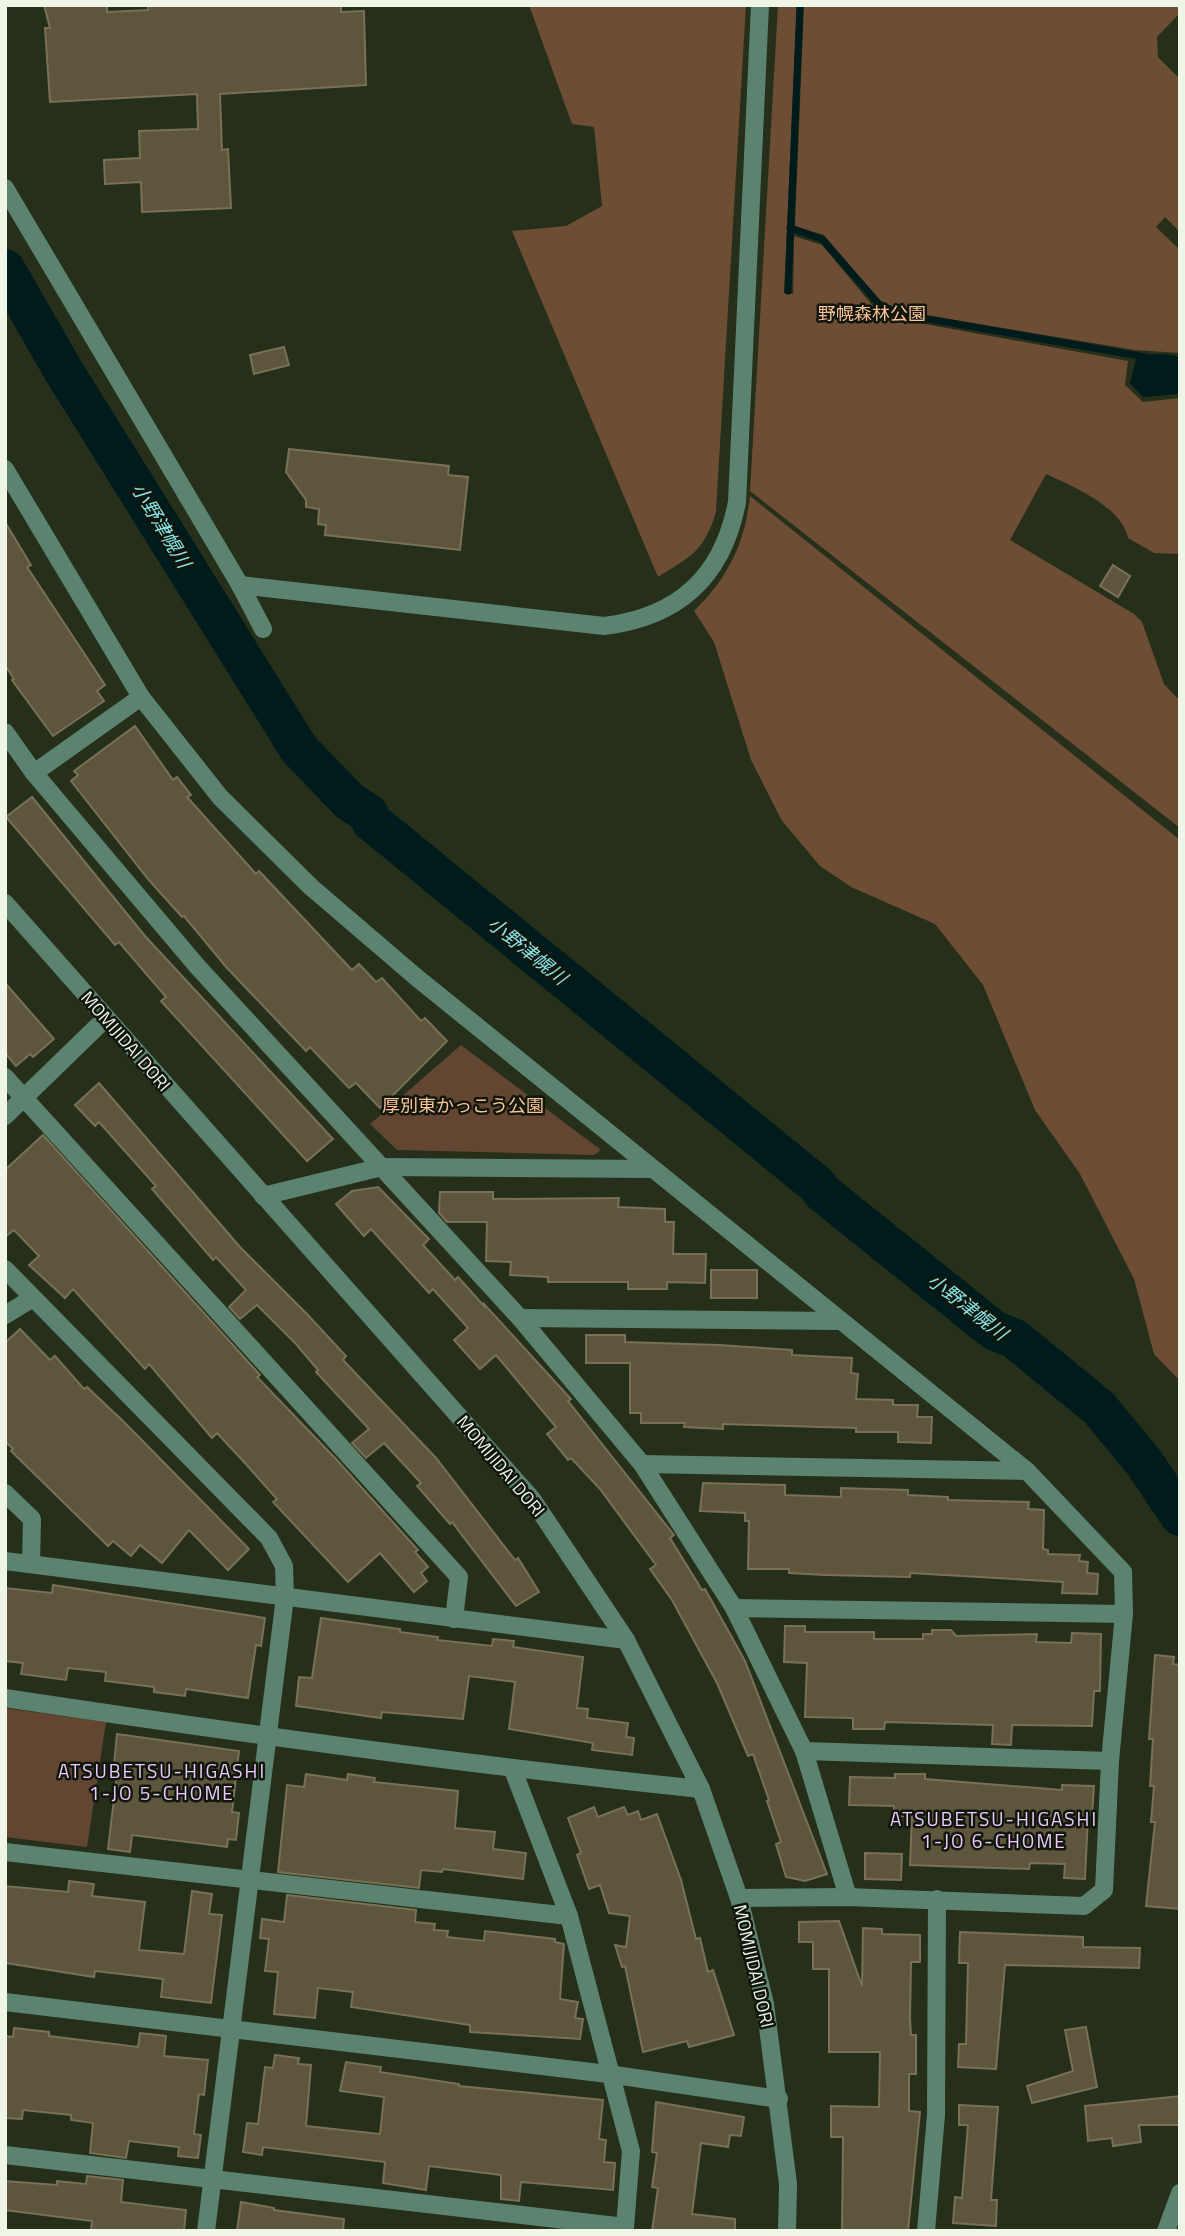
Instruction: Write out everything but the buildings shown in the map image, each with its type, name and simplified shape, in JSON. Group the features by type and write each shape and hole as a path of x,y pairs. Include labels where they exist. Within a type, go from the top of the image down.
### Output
{"street":[{"path":"240,585 604,626 647,618 685,596 702,581 726,544 737,502 760,5"},
{"path":"5,188 240,585 263,629"},
{"path":"5,469 141,696 220,797 311,887 838,1321 1027,1471 1123,1572 1124,1614 1110,1761 1104,1890 1084,1906 937,1899 739,1898"},
{"path":"34,773 141,696"},
{"path":"5,732 34,773 197,966 520,1318 642,1464 734,1608 804,1751 848,1897"},
{"name":"MOMIJIDAI DORI","path":"5,903 532,1499 626,1640 701,1789 739,1898 765,2004 779,2099 788,2184 787,2231"},
{"path":"5,1115 106,1018"},
{"path":"5,1077 459,1577 454,1619"},
{"path":"263,1196 382,1167 653,1169"},
{"path":"5,1269 269,1538 284,1566 285,1598 206,2231"},
{"path":"5,1315 33,1298"},
{"path":"520,1318 838,1321"},
{"path":"642,1464 1027,1471"},
{"path":"5,1493 32,1520 31,1564"},
{"path":"5,1561 626,1640"},
{"path":"734,1608 1124,1614"},
{"path":"5,1698 266,1738 513,1770 701,1789"},
{"path":"804,1751 1110,1761"},
{"path":"5,2155 625,2227 631,2151 608,2074 569,1916 513,1770"},
{"path":"5,1852 569,1916"},
{"path":"926,2231 936,2115 937,1899"},
{"path":"5,2002 608,2074 779,2099"},
{"path":"1167,2231 1180,2193"}],"green space":[{"path":"529,5 746,5 716,512 707,536 695,552 658,577 512,231 566,226 602,206 594,127 572,124"},
{"name":"野幌森林公園","path":"778,5 797,5 784,293 793,294 794,236 822,245 873,306 892,318 1128,361 1125,385 1143,402 1180,398 1180,554 1154,553 1128,538 1117,517 1107,508 1046,474 1010,540 1134,614 1142,622 1164,684 1180,701 1180,828 750,491"},
{"path":"804,5 1180,5 1180,13 1157,37 1158,57 1180,79 1180,232 1165,217 1156,227 1178,248 1180,353 1135,350 901,311 881,302 824,235 795,226"},
{"path":"750,496 1180,840 1180,1381 1154,1354 1134,1279 1080,1174 1035,1110 983,985 935,924 851,887 820,866 782,821 751,760 714,642 694,611 716,586 733,559 744,529"},
{"name":"厚別東かっこう公園","path":"461,1045 601,1150 594,1155 397,1150 370,1124"},
{"path":"5,1708 106,1722 87,1847 5,1837"}],"water":[{"path":"1166,354 1180,357 1180,394 1143,397 1130,383 1137,355"}],"waterway":[{"path":"788,291 800,5"},
{"path":"790,228 822,239 879,304 900,314 1145,357"},
{"name":"小野津幌川","path":"5,269 63,370 299,749 350,802 368,813 371,821 817,1185 823,1193 995,1331 1015,1339 1099,1408 1143,1461 1180,1516"}],"district":[{"name":"ATSUBETSU-HIGASHI 1-JO 5-CHOME","path":"162,1781"},
{"name":"ATSUBETSU-HIGASHI 1-JO 6-CHOME","path":"994,1829"}]}
